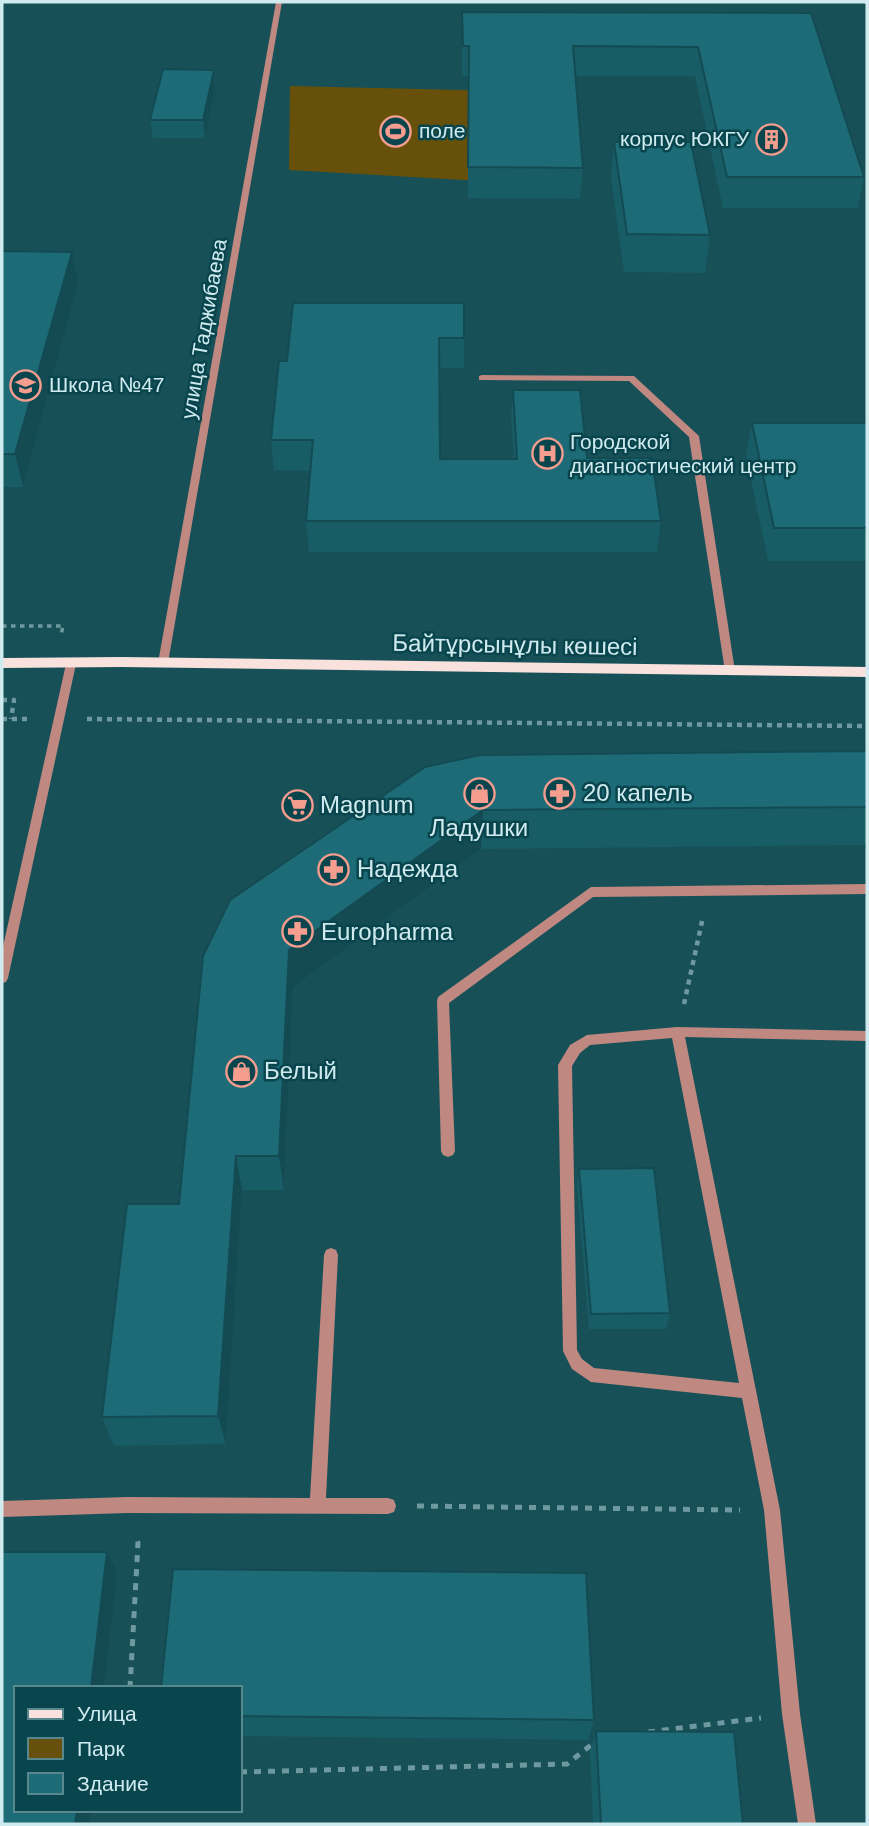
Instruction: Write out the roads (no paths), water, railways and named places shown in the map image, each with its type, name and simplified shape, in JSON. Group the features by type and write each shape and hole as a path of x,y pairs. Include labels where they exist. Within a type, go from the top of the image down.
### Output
{"main road":[{"path":"2,663 71,664"},
{"name":"Байтұрсынұлы көшесі","path":"71,664 867,672"}],"street":[{"name":"улица Таджибаева","path":"163,663 279,2"},
{"path":"482,378 631,378 694,436 730,671"},
{"path":"2,978 71,664"},
{"path":"448,1151 443,1001 591,892 867,889"},
{"path":"677,1032 587,1040 575,1049 565,1065 570,1351 578,1364 591,1376 747,1391"}],"lane":[{"path":"807,1824 791,1714 772,1510 677,1032 867,1036"},
{"path":"318,1505 331,1255"},
{"path":"2,1509 388,1506"}],"place":[{"name":"поле","path":"396,131"},
{"name":"корпус ЮКГУ","path":"772,139"},
{"name":"Школа №47","path":"26,385"},
{"name":"Городской диагностический центр","path":"547,454"},
{"name":"20 капель","path":"560,793"},
{"name":"Ладушки","path":"479,794"},
{"name":"Magnum","path":"297,805"},
{"name":"Надежда","path":"334,869"},
{"name":"Europharma","path":"298,932"},
{"name":"Белый","path":"241,1071"}]}
